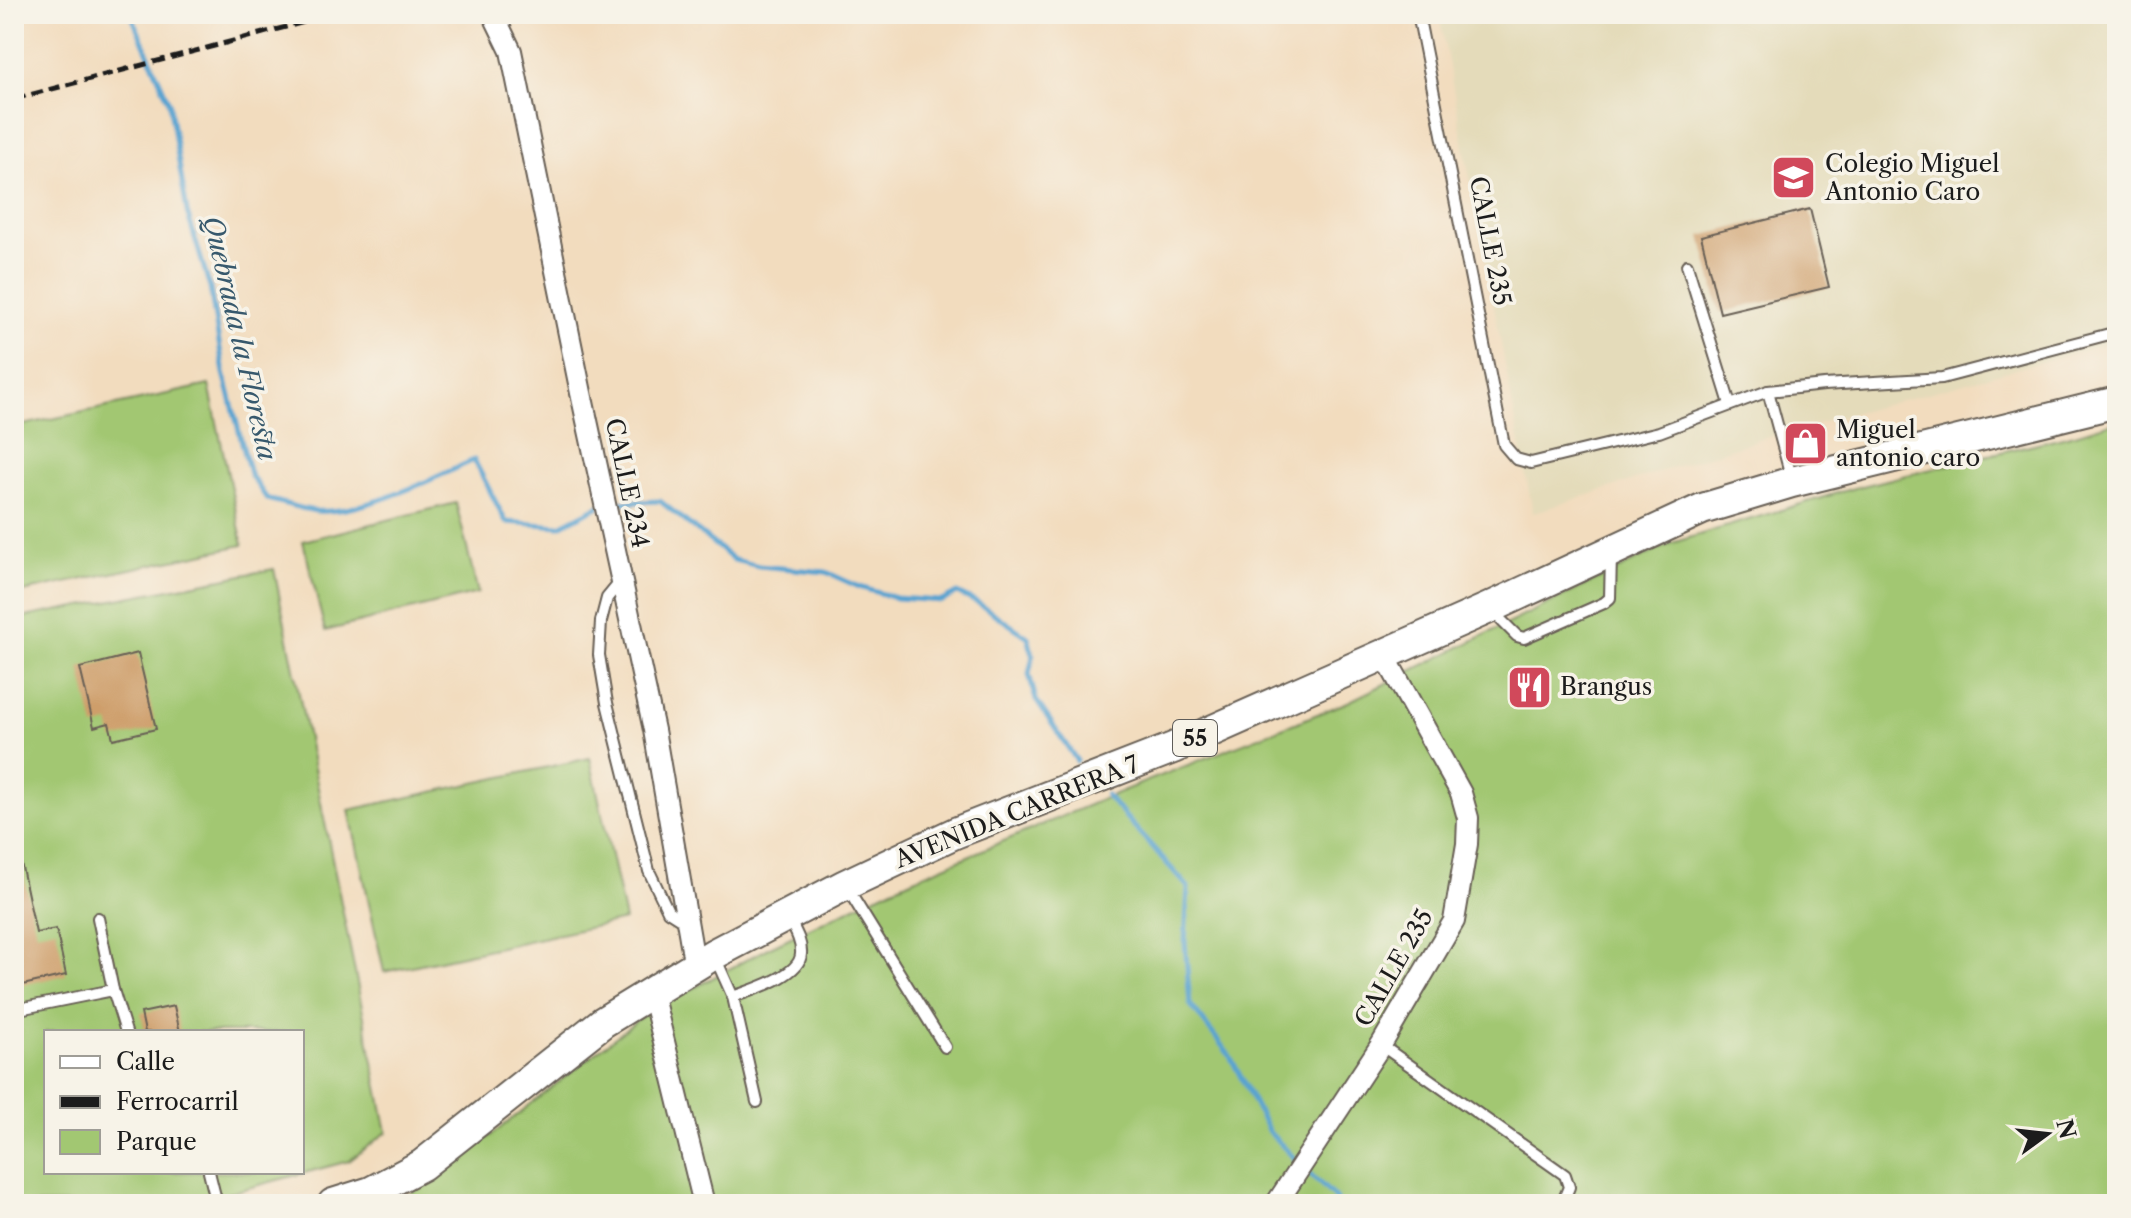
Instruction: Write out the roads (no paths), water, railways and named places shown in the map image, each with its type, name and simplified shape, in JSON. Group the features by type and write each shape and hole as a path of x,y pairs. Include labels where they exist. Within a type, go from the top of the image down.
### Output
{"main road":[{"name":"AVENIDA CARRERA 7","path":"333,1204 371,1192 422,1165 603,1022 704,961 845,885 955,833 1173,748 1489,608 1702,509 1792,482 2117,402"}],"street":[{"name":"CALLE 234","path":"493,14 511,51 654,730 687,924 704,961"},
{"name":"CALLE 235","path":"1276,1204 1381,1045 1454,921 1467,844 1468,818 1461,793 1383,653"},
{"path":"652,993 704,1204"}],"lane":[{"name":"CALLE 235","path":"1418,14 1504,445 1516,459 1531,463 1659,432 1730,404"},
{"path":"1687,265 1730,404 1768,391 1942,378 2117,332"},
{"path":"1768,391 1792,482"},
{"path":"1489,608 1517,636 1524,638 1604,603 1610,598 1611,550"},
{"path":"622,580 607,598 601,621 599,655 607,703 649,871 668,911 687,924"},
{"path":"845,885 945,1047"},
{"path":"733,997 773,982 796,967 802,957 800,942 787,916"},
{"path":"98,918 113,990 125,1030"},
{"path":"704,961 733,997 757,1102"},
{"path":"14,1010 113,990"},
{"path":"1381,1045 1565,1175 1569,1187 1562,1204"},
{"path":"210,1174 217,1204"}],"waterway":[{"name":"Quebrada la Floresta","path":"131,14 169,102 187,212 210,288 224,373 250,474 267,499 316,511 334,511 375,502 474,460 506,522 560,526 599,506"},
{"name":"Quebrada la Floresta","path":"609,503 660,501 734,560 759,566 826,572 859,587 896,598 942,601 957,593 978,603 1028,637 1033,656 1029,674 1036,700 1077,761"},
{"name":"Quebrada la Floresta","path":"1106,795 1188,887 1185,942 1190,1004 1230,1056 1269,1132 1299,1163"},
{"name":"Quebrada la Floresta","path":"1306,1170 1338,1204"}],"railway":[{"path":"14,99 335,14"}],"place":[{"name":"Colegio Miguel Antonio Caro","path":"1794,178"},
{"name":"Miguel antonio caro","path":"1805,444"},
{"name":"Brangus","path":"1529,687"}]}
